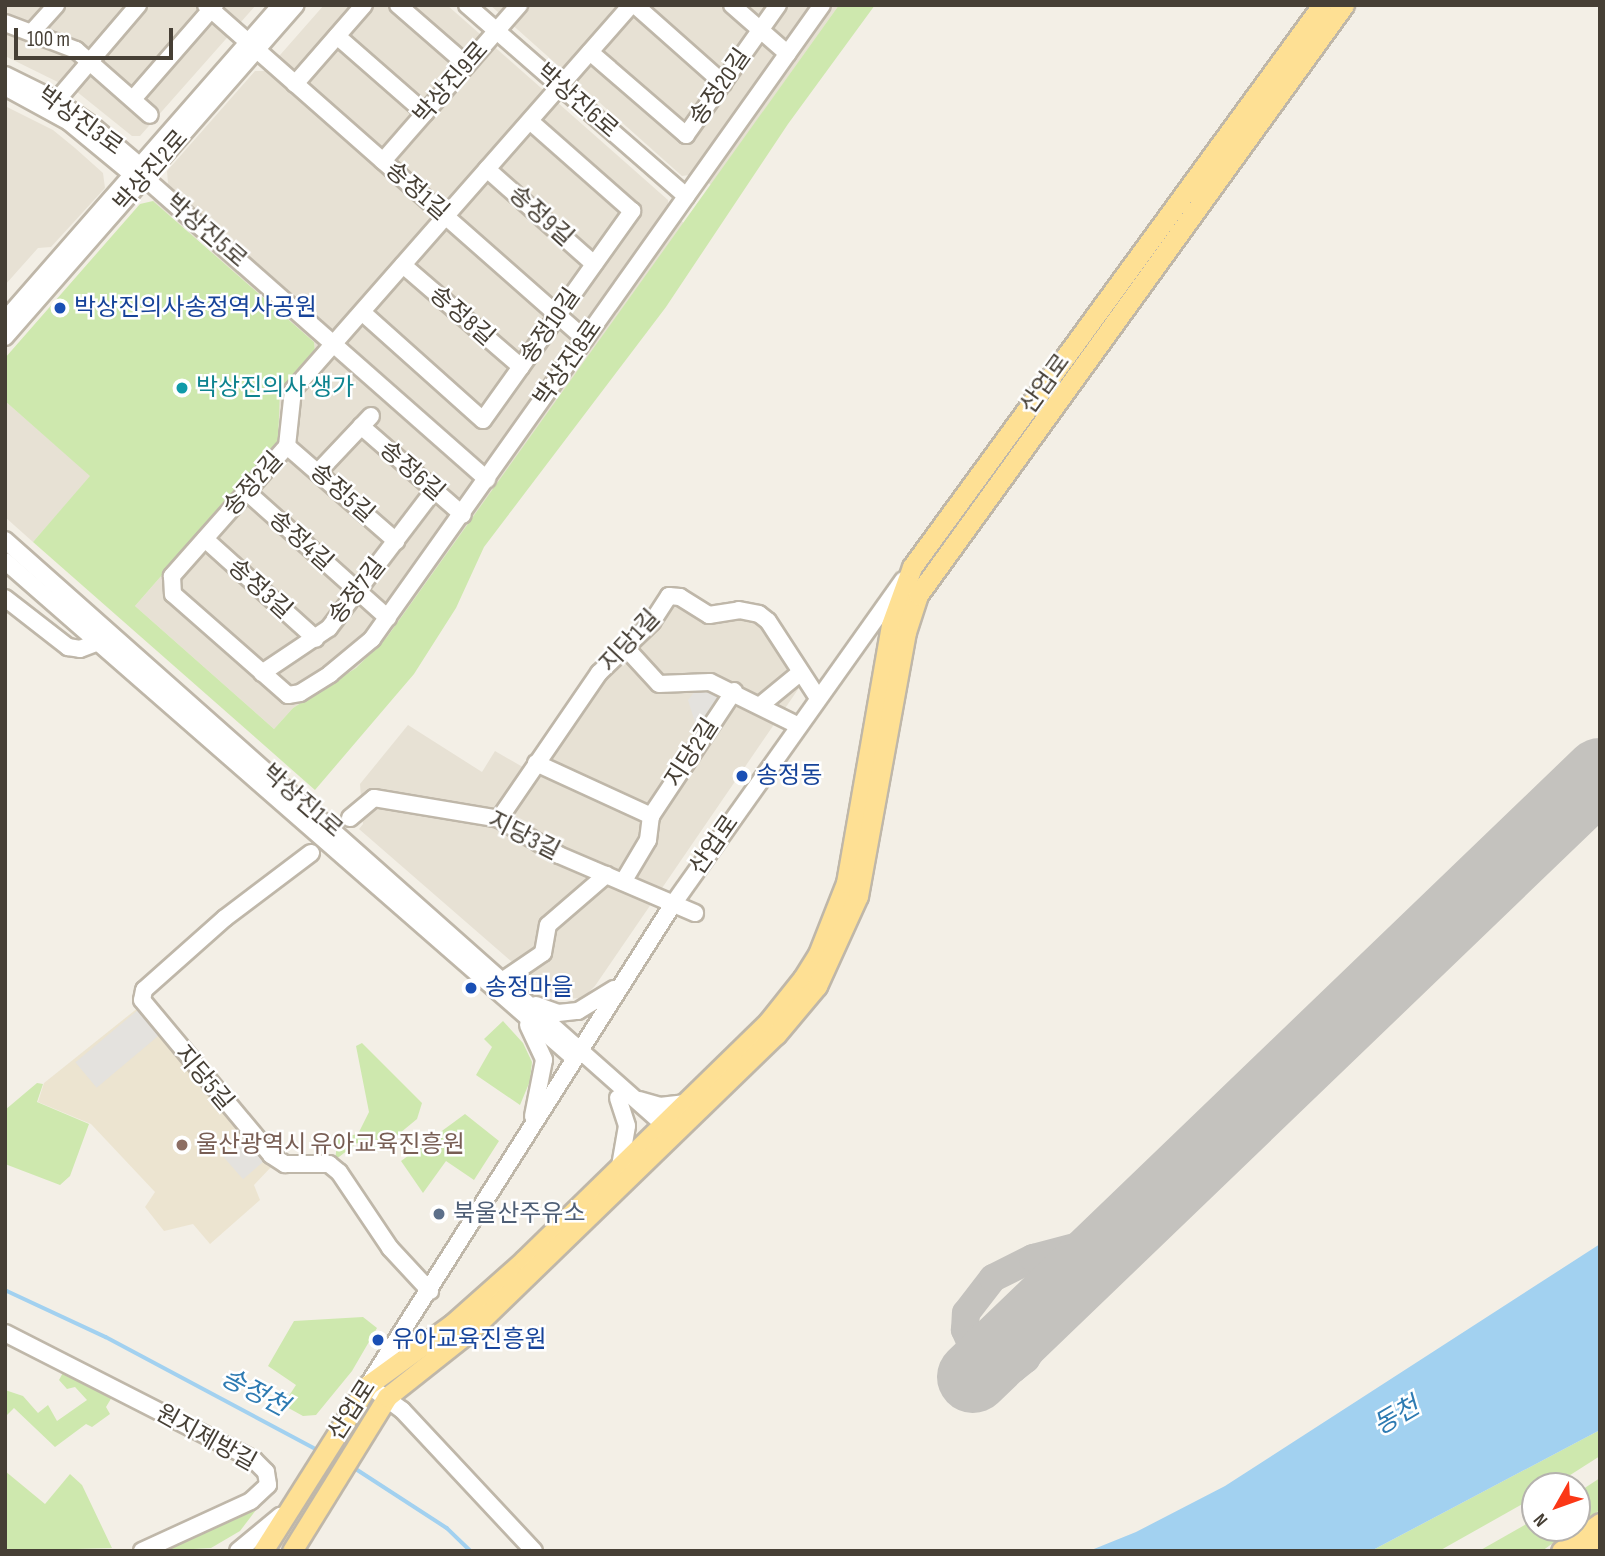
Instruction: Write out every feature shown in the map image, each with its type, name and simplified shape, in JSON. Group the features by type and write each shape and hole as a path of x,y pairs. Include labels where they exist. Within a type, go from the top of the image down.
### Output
{"main road":[{"name":"산업로","path":"1262,103 1314,5"},
{"name":"산업로","path":"292,1551 387,1397 469,1332 664,1132 799,1010 837,950 858,896 906,632 918,595 1262,103 1322,5"},
{"name":"산업로","path":"912,567 1262,103 1344,5"},
{"name":"산업로","path":"1262,103 1353,5"},
{"path":"368,1385 472,1307 620,1166 664,1132 684,1103 788,999 818,954 833,920 851,856 891,625 912,567"},
{"name":"산업로","path":"263,1551 368,1385"},
{"path":"1560,1551 1600,1523"},
{"path":"1586,1551 1600,1541"}],"street":[{"path":"32,32 56,5"},
{"path":"53,105 138,5"},
{"name":"박상진2로","path":"253,47 281,5"},
{"name":"박상진2로","path":"5,320 253,47 296,5"},
{"path":"295,84 364,5"},
{"path":"398,5 467,65"},
{"name":"박상진6로","path":"467,5 686,196"},
{"name":"박상진9로","path":"383,161 519,5"},
{"path":"633,5 723,83"},
{"name":"송정2길","path":"291,695 262,673 170,589 172,576 288,446 293,390 633,5"},
{"path":"732,5 788,54"},
{"name":"송정20길","path":"590,52 686,135 778,5"},
{"name":"박상진8로","path":"291,695 353,657 388,618 822,5"},
{"path":"133,99 211,7"},
{"name":"송정1길","path":"211,7 585,339"},
{"path":"5,23 32,32 90,60 150,114"},
{"path":"337,36 425,113"},
{"name":"박상진3로","path":"5,75 53,105 139,173"},
{"name":"박상진3로","path":"5,87 53,105"},
{"name":"송정10길","path":"362,312 483,420 632,211 530,121"},
{"name":"송정9길","path":"487,169 594,264"},
{"name":"박상진2로","path":"5,337 139,173"},
{"name":"박상진5로","path":"139,173 487,479"},
{"name":"송정8길","path":"403,265 521,367"},
{"name":"송정6길","path":"318,472 366,421 434,490 463,515"},
{"name":"송정5길","path":"288,446 396,541"},
{"name":"송정7길","path":"262,673 316,639 358,592 434,490"},
{"name":"송정4길","path":"247,492 388,618"},
{"name":"송정3길","path":"205,539 316,639"},
{"name":"박상진1로","path":"5,540 505,979 525,1008"},
{"name":"박상진1로","path":"5,561 525,1008 664,1132"},
{"name":"산업로","path":"368,1385 673,904 912,567"},
{"name":"지당1길","path":"499,818 599,673 673,594 709,615 739,610 759,614 818,698"},
{"path":"5,598 68,648 80,649 98,642"},
{"name":"지당2길","path":"625,648 659,684 710,682 762,704 799,726"},
{"path":"762,704 801,672"},
{"name":"지당2길","path":"623,882 648,840 651,816 734,691"},
{"path":"536,762 651,816"},
{"path":"343,837 386,799"},
{"path":"350,818 366,801 386,799"},
{"name":"지당3길","path":"386,799 499,818 559,855 695,913"},
{"name":"지당5길","path":"311,853 225,918 144,990 142,1000 271,1155 285,1164 329,1164 339,1172 390,1248 430,1291"},
{"path":"505,979 543,953 548,925 607,875"},
{"path":"527,1136 544,1060 525,1008 558,1013 578,1012 624,981"},
{"path":"620,1166 627,1126 625,1097 660,1106 684,1103"},
{"name":"원지제방길","path":"5,1333 254,1460 266,1472 268,1485 251,1501 142,1551"},
{"path":"368,1385 387,1397 534,1551"},
{"path":"238,1551 292,1505"}],"shaded area":[{"path":"5,5 256,5 140,136 132,136 76,91 5,56"},
{"path":"324,5 447,5 668,200 669,212 684,223 387,637 356,668 293,708 274,729 135,606 278,442 280,391 315,351 314,342 153,201 168,183 167,171 255,71 266,71"},
{"path":"490,5 839,5 711,185 697,174 682,176"},
{"path":"5,106 53,130 75,148 103,173 105,188 51,247 38,248 5,285"},
{"path":"5,401 91,476 33,542 5,517"},
{"path":"664,598 702,610 750,608 801,685 595,986 583,998 563,999 542,988 359,829 363,824 360,784 408,725 482,772 495,751 528,770"},
{"path":"700,685 729,693 698,732 688,700"},
{"name":"울산광역시 유아교육진흥원","path":"139,1007 272,1166 254,1185 260,1200 210,1244 193,1224 164,1231 145,1207 155,1192 91,1124 38,1102 44,1083"},
{"path":"139,1009 160,1034 97,1088 75,1062"},
{"path":"246,1137 266,1160 243,1179 223,1157"}],"green space":[{"path":"839,5 875,5 788,124 666,307 484,547 456,608 414,674 315,790 33,542 90,476 5,401 5,358 140,204 153,201 314,342 315,351 280,391 278,442 135,606 274,729 293,708 356,668 387,637"},
{"path":"503,1021 523,1043 532,1062 530,1081 520,1105 476,1075 492,1047 484,1039"},
{"path":"362,1043 422,1103 417,1119 377,1152 357,1143 335,1160 338,1138 358,1134 369,1112 356,1046"},
{"path":"37,1083 43,1084 37,1102 89,1124 70,1176 60,1185 5,1164 5,1110"},
{"path":"465,1114 499,1141 474,1180 446,1161 423,1193 401,1161"},
{"path":"363,1317 377,1328 352,1371 316,1415 303,1416 283,1405 296,1385 268,1366 294,1321"},
{"path":"66,1367 115,1392 106,1407 110,1414 92,1427 86,1424 55,1447 14,1408 5,1417 5,1390 23,1396 38,1413 48,1405 57,1421 87,1400 75,1387 67,1389 59,1380"},
{"path":"1600,1430 1600,1456 1575,1472 1521,1472 1521,1505 1439,1551 1371,1551"},
{"path":"5,1471 45,1504 70,1474 82,1485 112,1548 5,1551"},
{"path":"1600,1478 1600,1510 1591,1516 1591,1484"},
{"path":"256,1510 240,1531 211,1548 158,1551"},
{"path":"1521,1527 1521,1542 1555,1542 1542,1551 1479,1551"}],"water":[{"name":"동천","path":"1600,1244 1600,1430 1371,1551 1089,1551 1136,1532 1225,1486"}],"waterway":[{"name":"송정천","path":"5,1290 106,1337 318,1450"},
{"name":"송정천","path":"353,1467 447,1528 471,1551"}],"taxiway":[{"path":"1088,1267 1026,1359 1013,1369 998,1371 977,1357 965,1330 966,1313 993,1278 1033,1258 1116,1236 1139,1218"}],"runway":[{"path":"973,1377 1600,774"}],"place":[{"name":"박상진의사송정역사공원","path":"60,308"},
{"name":"박상진의사 생가","path":"182,388"},
{"name":"송정동","path":"742,776"},
{"name":"송정마을","path":"471,988"},
{"name":"울산광역시 유아교육진흥원","path":"182,1145"},
{"name":"북울산주유소","path":"439,1214"},
{"name":"유아교육진흥원","path":"378,1340"}]}
